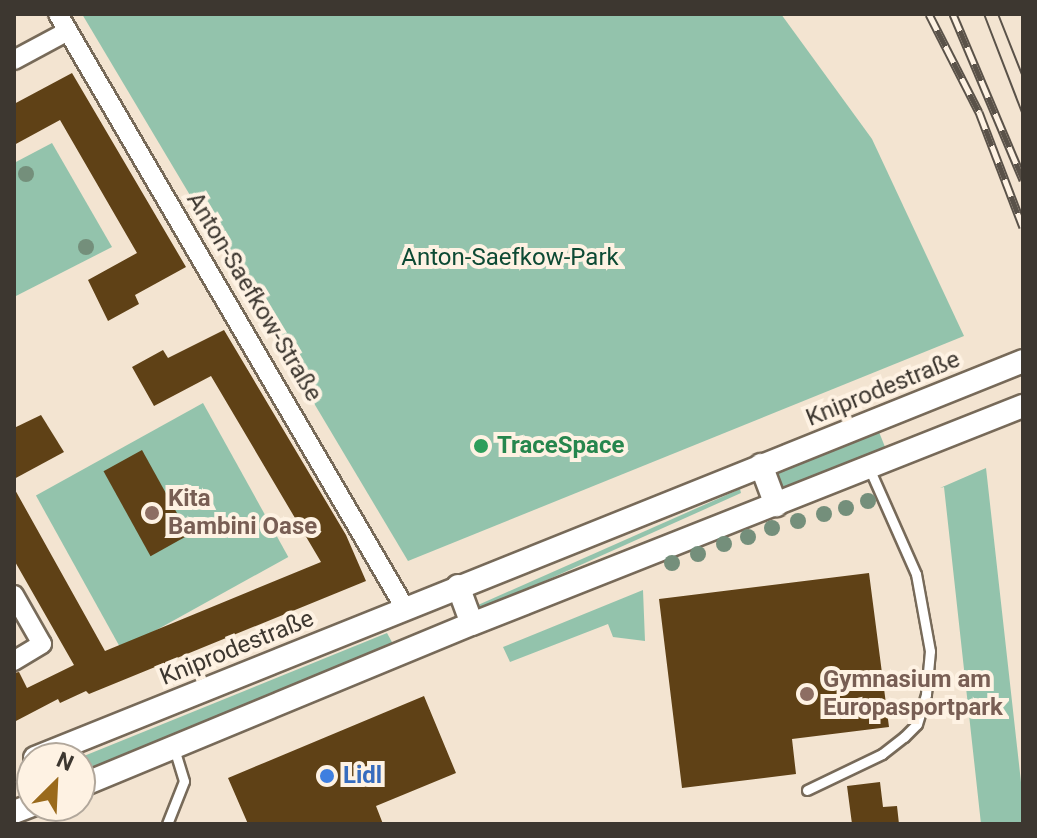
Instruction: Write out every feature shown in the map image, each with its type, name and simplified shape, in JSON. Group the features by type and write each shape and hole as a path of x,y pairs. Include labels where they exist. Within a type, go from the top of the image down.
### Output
{"street":[{"name":"Anton-Saefkow-Straße","path":"58,14 405,608"},
{"path":"14,60 68,31"},
{"name":"Kniprodestraße","path":"73,742 1023,361"},
{"path":"96,779 472,624 870,470 1023,406"},
{"path":"761,465 776,505"},
{"path":"458,586 472,624"},
{"path":"14,595 42,644 14,661"}],"lane":[{"path":"807,790 882,754 904,737 917,724 926,694 930,651 919,585 870,470"},
{"path":"167,824 184,781 174,747"}],"green space":[{"name":"Anton-Saefkow-Park","path":"82,14 781,14 872,139 964,336 408,561"},
{"path":"52,143 112,247 14,297 14,163"},
{"path":"203,403 288,557 121,650 36,496"},
{"path":"879,432 886,449 782,491 775,474"},
{"path":"986,468 1023,800 1023,824 981,824 944,487 940,488"},
{"path":"740,489 741,493 480,610 478,605"},
{"path":"643,590 645,641 613,637 608,624 510,662 503,647"},
{"path":"387,633 393,644 96,766 96,751"}],"building":[{"path":"72,73 186,267 135,295 139,304 108,321 88,280 137,253 60,120 14,145 14,104"},
{"path":"224,330 346,535 366,581 89,694 86,691 60,703 58,699 14,722 14,673 19,672 27,688 74,665 14,560 14,488 105,651 321,562 211,376 154,406 132,367 163,350 168,358"},
{"path":"41,415 64,452 14,479 14,428"},
{"name":"Kita Bambini Oase","path":"142,450 189,535 151,556 104,471"},
{"path":"869,573 889,727 792,739 796,774 682,788 659,599"},
{"path":"424,696 456,773 376,806 383,824 248,824 228,778"},
{"path":"880,782 883,807 897,806 899,824 852,824 847,786"}],"tram line":[{"path":"984,14 1023,115"},
{"path":"998,14 1023,77"}],"railway":[{"path":"929,14 979,112 1023,227"},
{"path":"953,14 1023,180"}],"place":[{"name":"TraceSpace","path":"481,446"},
{"name":"Kita Bambini Oase","path":"152,513"},
{"name":"Gymnasium am Europasportpark","path":"807,694"},
{"name":"Lidl","path":"327,776"}]}
